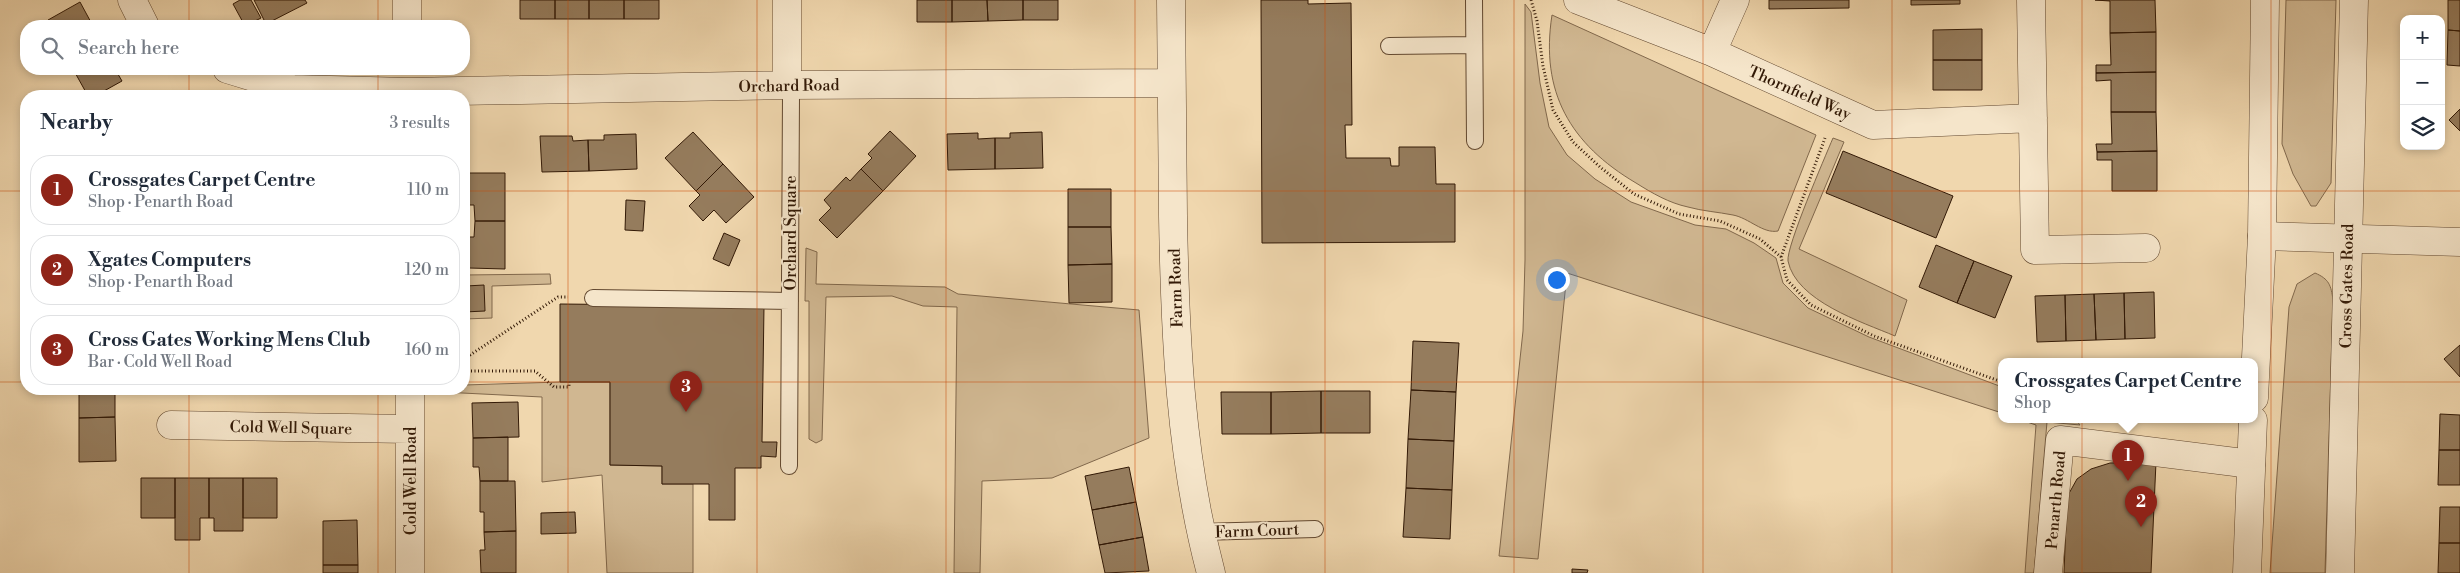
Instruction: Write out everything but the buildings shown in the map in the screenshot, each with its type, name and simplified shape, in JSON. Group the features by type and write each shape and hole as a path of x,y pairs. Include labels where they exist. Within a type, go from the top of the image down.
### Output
{"street":[{"path":"132,0 142,20"},
{"path":"407,0 407,20"},
{"name":"Orchard Square","path":"787,0 787,85"},
{"name":"Farm Road","path":"1171,0 1175,321 1185,427 1200,532 1211,573"},
{"name":"Thornfield Way","path":"1578,0 1712,52 1873,125 2033,118"},
{"path":"1712,52 1735,0"},
{"path":"2031,0 2035,250 2146,248"},
{"path":"2256,358 2262,236 2265,0"},
{"name":"Cross Gates Road","path":"2340,573 2354,0"},
{"name":"Orchard Road","path":"246,75 292,89 408,86 1171,83"},
{"path":"2262,236 2460,242"},
{"name":"Cold Well Road","path":"410,395 410,573"},
{"path":"2247,573 2253,423"},
{"name":"Cold Well Square","path":"171,425 410,429"},
{"name":"Penarth Road","path":"2048,573 2060,440 2251,464"}],"lane":[{"path":"1474,0 1475,141"},
{"path":"1389,46 1474,45"},
{"name":"Orchard Square","path":"787,85 791,95 790,466"},
{"path":"593,298 790,301"},
{"name":"Farm Court","path":"1200,532 1315,529"}],"path":[{"path":"1531,0 1537,21 1542,66 1552,110 1573,142 1600,167 1634,194 1679,214 1720,221 1760,239 1781,256 1788,280 1811,305 1874,336 1998,381"},
{"path":"1781,256 1836,108"},
{"path":"470,355 558,297 574,297"},
{"path":"470,371 535,371 554,387 569,387 569,382"}],"shaded area":[{"path":"2286,0 2336,0 2331,183 2316,206 2311,206 2293,174 2282,144"},
{"path":"1525,4 1531,12 1540,83 1549,127 1567,155 1595,179 1631,202 1695,225 1726,229 1754,243 1776,258 1783,283 1808,308 1869,337 1998,385 1998,412 1567,273 1538,559 1499,556 1523,331 1525,260"},
{"path":"1552,15 1816,135 1778,231 1761,228 1733,215 1693,208 1667,200 1642,187 1613,168 1593,151 1577,133 1565,113 1556,92 1551,68 1549,43"},
{"path":"1833,138 1844,142 1799,249 1907,300 1895,336 1849,317 1817,299 1803,288 1794,275 1788,261 1799,221"},
{"path":"806,248 817,252 816,284 945,287 958,294 1139,310 1149,438 1052,478 982,481 980,573 954,573 957,307 923,306 892,296 826,297 822,440 816,443 809,439 809,301 805,301"},
{"path":"2315,273 2328,283 2333,300 2325,573 2270,573 2289,307 2297,284"},
{"path":"550,274 551,284 492,286 492,318 470,319 470,275"},
{"path":"610,382 610,465 662,466 662,484 693,484 693,573 607,573 602,475 542,482 542,397 470,393 470,385"},
{"path":"2030,423 2047,423 2034,573 2025,573 2036,425"},
{"path":"2058,423 2078,423 2080,425"}],"place":[{"name":"Cross Gates Working Mens Club","path":"686,412"},
{"name":"Crossgates Carpet Centre","path":"2128,481"},
{"name":"Xgates Computers","path":"2141,527"}]}
